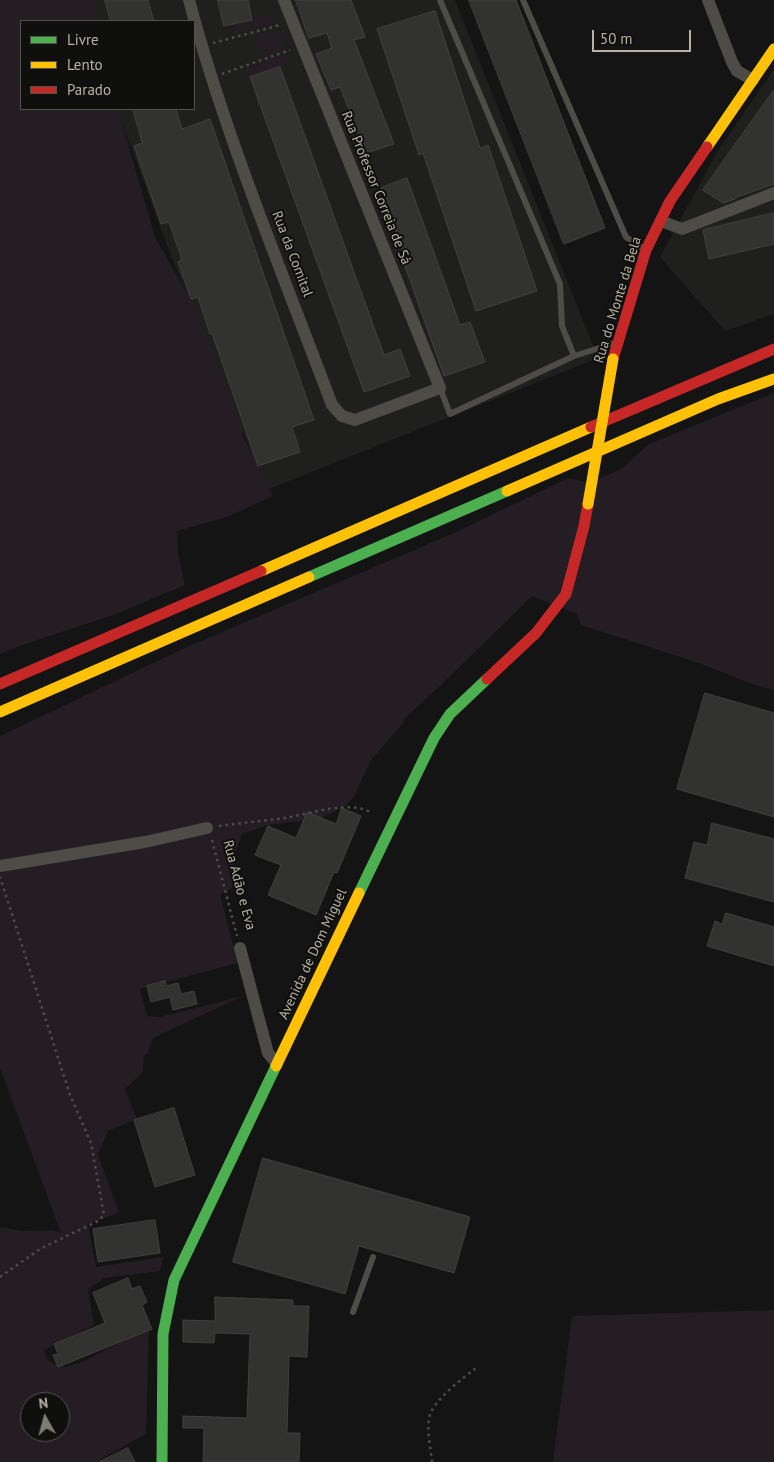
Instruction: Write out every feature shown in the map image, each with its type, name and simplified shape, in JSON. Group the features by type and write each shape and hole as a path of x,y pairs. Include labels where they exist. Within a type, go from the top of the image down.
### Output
{"main road":[{"name":"Rua do Monte da Bela","path":"588,504 614,359 646,250 670,201 774,49"},
{"path":"0,684 774,349"},
{"path":"0,712 718,399 774,379"},
{"name":"Avenida de Dom Miguel","path":"162,1462 163,1334 174,1280 434,738 450,714 536,633 566,594 588,504"}],"street":[{"name":"Rua da Comital","path":"189,0 195,20"},
{"name":"Rua Professor Correia de Sá","path":"284,0 440,388"},
{"path":"708,0 732,62 738,71 753,80"},
{"name":"Rua da Comital","path":"195,21 226,122 332,405 342,416 355,420 440,388"},
{"path":"661,221 682,229 774,193"},
{"name":"Rua Adão e Eva","path":"0,866 146,842 206,828"},
{"name":"Rua Adão e Eva","path":"240,948 268,1053 277,1064"}],"lane":[{"path":"440,0 560,284 562,326 574,356"},
{"path":"524,0 626,237 646,250"},
{"path":"440,388 450,414 574,356 618,342"},
{"path":"353,1312 372,1257"}],"path":[{"path":"202,46 292,22"},
{"path":"211,78 302,45"},
{"path":"206,828 337,808 364,808 372,813"},
{"name":"Rua Adão e Eva","path":"206,828 210,836 240,948"},
{"path":"0,876 70,1095 91,1143 104,1215 98,1221 40,1249 0,1277"},
{"path":"432,1462 428,1430 430,1413 442,1398 476,1368"}],"shaded area":[{"path":"0,0 95,0 99,20 20,20 20,110 118,110 155,237 194,306 243,427 242,435 273,496 227,517 177,531 178,553 185,585 116,614 0,654"},
{"path":"84,0 455,0 598,358 266,490 170,253 117,110 195,110 195,20 90,20"},
{"path":"272,14 274,23 233,35 230,26"},
{"path":"277,30 284,48 262,56 255,36"},
{"path":"286,54 289,63 247,78 244,70"},
{"path":"774,69 774,314 725,331 660,257 717,152"},
{"path":"774,393 774,690 752,684 699,663 581,625 577,614 532,596 405,718 404,722 371,760 354,797 344,807 319,819 268,825 242,834 234,857 232,888 220,895 238,963 140,989 147,1016 160,1017 243,996 153,1038 147,1054 144,1056 143,1072 125,1089 137,1119 108,1131 98,1154 119,1213 88,1224 96,1267 163,1257 160,1271 105,1278 88,1289 94,1325 44,1350 48,1361 65,1367 82,1362 149,1328 146,1434 96,1462 0,1462 0,1227 22,1231 52,1230 61,1233 0,1068 0,736 189,646 452,534 568,478 586,482 621,469 649,444"},
{"path":"774,1310 774,1462 553,1462 572,1316"}],"building":[{"path":"105,0 148,0 154,20 111,20"},
{"path":"218,0 248,0 252,20 224,26"},
{"path":"296,0 351,0 365,37 354,40 394,144 366,153 340,87 331,90 316,54 332,48 327,33 309,38"},
{"path":"469,0 516,0 605,228 564,244"},
{"path":"435,11 480,148 488,145 537,291 476,311 423,153 419,155 377,29"},
{"path":"280,67 384,355 400,349 410,376 364,392 250,77"},
{"path":"774,90 774,184 723,203 703,190"},
{"path":"133,110 176,110 182,129 210,119 314,420 292,427 300,452 258,466 198,297 191,299 178,262 182,260 169,222 161,224 134,146 142,143"},
{"path":"407,178 460,325 470,322 485,362 444,376 401,255 404,254 381,188"},
{"path":"774,213 774,244 709,259 703,230"},
{"path":"705,693 774,713 774,817 677,789"},
{"path":"342,808 361,816 337,873 334,872 316,915 268,895 281,865 255,855 268,826 296,838 307,812 336,824"},
{"path":"712,823 774,839 774,902 685,878 694,842 707,845"},
{"path":"726,913 774,927 774,966 707,946 715,921 722,924"},
{"path":"165,981 166,986 178,983 181,994 194,991 197,1004 173,1010 170,997 151,1002 147,986"},
{"path":"174,1108 195,1175 155,1187 134,1120"},
{"path":"263,1158 470,1217 454,1273 359,1246 345,1294 233,1262"},
{"path":"155,1220 160,1253 98,1262 93,1229"},
{"path":"128,1278 132,1289 140,1286 147,1302 142,1305 152,1329 58,1367 53,1355 58,1354 54,1344 105,1323 93,1293"},
{"path":"215,1297 293,1300 293,1306 309,1306 307,1357 289,1356 287,1433 300,1433 299,1462 203,1462 204,1428 183,1428 183,1416 247,1418 250,1334 215,1333 214,1343 183,1342 183,1320 215,1321"},
{"path":"128,1448 135,1462 99,1462"}],"traffic: fast":[{"path":"309,577 507,491"},
{"path":"359,893 434,738 450,714 487,679"},
{"path":"162,1462 163,1334 174,1280 276,1066"}],"traffic: slow":[{"path":"707,147 774,49"},
{"path":"588,504 613,359"},
{"path":"507,491 718,399 774,379"},
{"path":"261,571 591,427"},
{"path":"0,712 309,577"},
{"path":"276,1066 359,893"}],"traffic: jam":[{"path":"613,359 646,250 670,201 707,147"},
{"path":"591,427 774,349"},
{"path":"487,679 536,633 566,594 588,504"},
{"path":"0,684 261,571"}]}
